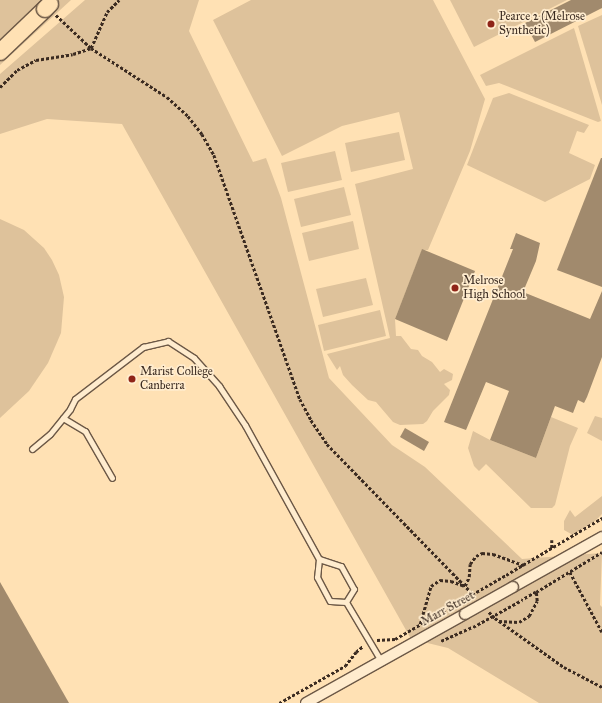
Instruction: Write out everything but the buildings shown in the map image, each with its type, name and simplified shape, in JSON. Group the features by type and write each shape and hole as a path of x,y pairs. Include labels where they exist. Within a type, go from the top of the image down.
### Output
{"main road":[{"path":"0,52 50,6"}],"street":[{"name":"Marr Street","path":"306,703 602,537"}],"lane":[{"path":"32,449 50,434 63,418 75,399 143,347 168,341 194,358 219,386 245,425 319,558 317,577 330,601 346,602"},
{"path":"63,418 85,431 112,478"},
{"path":"319,558 341,566 354,589 346,602"},
{"path":"346,602 381,661"}],"path":[{"path":"0,87 17,70 36,60 73,54 90,48 107,12 119,0"},
{"path":"50,6 90,48 167,97 188,116 202,134 214,155 300,399 311,420 327,444 479,601"},
{"path":"459,602 552,549 602,518"},
{"path":"552,540 552,549"},
{"path":"473,627 536,592 602,552"},
{"path":"465,586 469,577 470,564 476,556 482,553 493,554 524,565"},
{"path":"570,572 602,632"},
{"path":"420,624 431,586 440,580 451,581 465,586"},
{"path":"499,621 519,622 524,620 529,616 537,601 536,592"},
{"path":"484,607 499,621 564,666 602,687"}],"shaded area":[{"path":"0,0 71,0 0,65"},
{"path":"85,0 199,0 189,31 253,162 266,158 281,198 329,378 392,445 425,467 522,559 602,553 600,605 602,607 602,703 539,703 448,648 411,639 122,124 47,119 0,134 0,74"},
{"path":"251,0 433,0 485,99 470,151 428,250 422,250 395,319 396,336 401,336 411,349 418,350 422,356 432,362 440,372 444,369 453,374 452,380 444,384 450,390 449,395 433,411 427,421 423,424 400,425 393,422 376,402 368,400 352,385 343,375 340,366 337,370 327,354 390,338 355,184 413,169 399,112 342,126 282,156 213,20"},
{"name":"Pearce 2 (Melrose Synthetic)","path":"450,0 567,0 474,47"},
{"path":"602,15 602,105 578,26"},
{"path":"574,28 601,121 598,122 499,83 486,86 480,75"},
{"path":"509,93 589,125 584,133 577,131 569,153 595,165 590,179 545,202 467,165 493,98"},
{"path":"399,132 405,160 351,172 345,143"},
{"path":"335,151 342,180 288,192 281,163"},
{"path":"344,187 351,215 301,227 294,199"},
{"path":"0,219 24,230 44,248 59,275 64,297 61,333 48,363 29,391 0,418"},
{"path":"353,221 359,249 309,261 302,233"},
{"path":"366,278 373,305 323,317 316,289"},
{"path":"380,310 386,336 324,351 318,325"},
{"path":"595,416 602,418 602,441 587,433"},
{"path":"551,417 578,428 570,446 555,505 552,508 531,508 486,464 479,471 474,466 468,448 473,431 490,440 536,458"},
{"path":"602,496 602,514 595,521 573,535 564,530 564,521 570,510 575,517"}],"place":[{"name":"Pearce 2 (Melrose Synthetic)","path":"491,24"},
{"name":"Melrose High School","path":"455,288"},
{"name":"Marist College Canberra","path":"132,379"}]}
